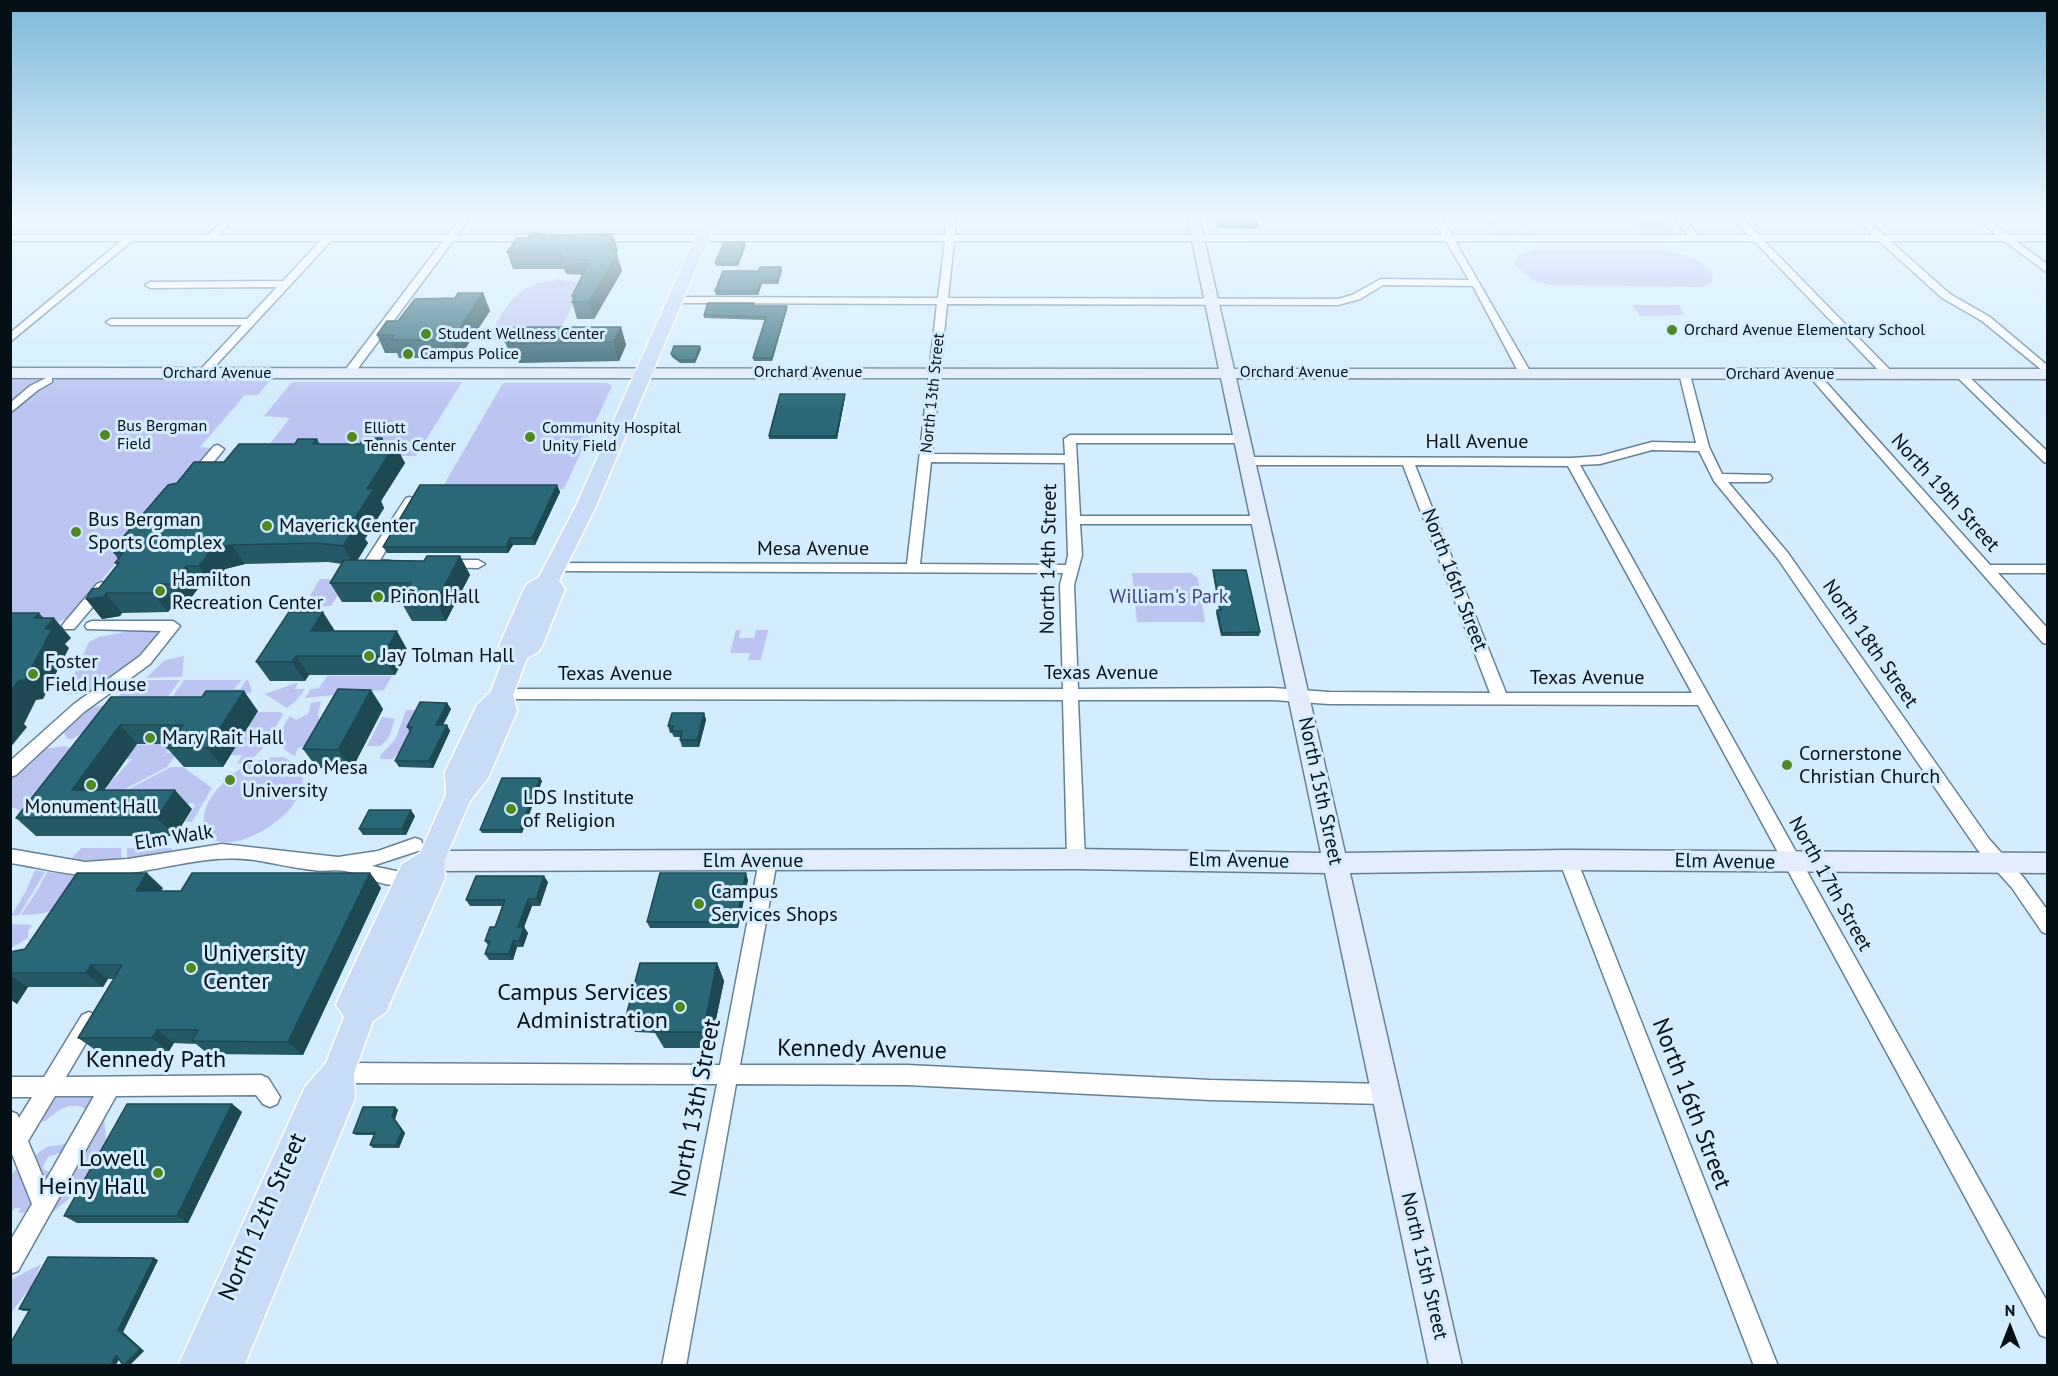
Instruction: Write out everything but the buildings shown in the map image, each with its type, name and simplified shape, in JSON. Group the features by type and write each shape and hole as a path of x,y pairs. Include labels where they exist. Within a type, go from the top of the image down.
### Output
{"main road":[{"name":"North 12th Street","path":"197,1365 316,1098 338,1073 361,1012 375,1002 415,914 431,878 422,853 459,795 458,772 486,711 501,695 518,653 530,646 554,589 552,574 586,506 683,281"},
{"name":"North 12th Street","path":"225,1365 339,1098 338,1073"}],"street":[{"path":"10,339 79,281"},
{"path":"203,373 288,281"},
{"path":"349,373 418,281"},
{"name":"North 13th Street","path":"914,568 945,281"},
{"name":"North 15th Street","path":"1208,281 1262,520 1446,1365"},
{"path":"1798,281 1888,374"},
{"path":"1930,281 1946,296 1994,325 2048,373"},
{"path":"675,300 1338,302 1356,297 1381,282 1476,283 1525,373"},
{"path":"150,285 285,284"},
{"path":"111,322 250,322"},
{"name":"Orchard Avenue","path":"10,373 2048,373"},
{"name":"North 18th Street","path":"1685,373 1703,447 1718,478 1783,556 1998,863 2018,883 2048,926"},
{"name":"North 19th Street","path":"1813,374 2048,639"},
{"path":"1960,374 2048,459"},
{"path":"10,410 34,388 48,380"},
{"name":"North 14th Street","path":"1076,859 1067,585 1075,555 1070,439 1244,440"},
{"name":"Hall Avenue","path":"1249,461 1572,462 1600,460 1652,446 1703,447"},
{"path":"189,483 218,449"},
{"path":"926,458 1071,459"},
{"name":"North 16th Street","path":"1408,462 1500,699"},
{"name":"North 17th Street","path":"1572,462 2048,1327"},
{"path":"1718,478 1766,478"},
{"path":"405,564 370,564 410,501"},
{"path":"1073,520 1262,520"},
{"path":"428,564 478,564"},
{"name":"Mesa Avenue","path":"552,574 914,568 1071,569"},
{"path":"1986,569 2048,569"},
{"path":"68,626 114,572"},
{"path":"10,771 79,708 144,660 173,626 92,626"},
{"name":"Texas Avenue","path":"501,695 1071,694 1702,699"},
{"name":"Elm Walk","path":"10,856 60,867 94,869 124,867 223,851 269,854 325,865 422,853"},
{"name":"Elm Avenue","path":"422,853 768,861 1076,859 1335,863 1568,860 2048,863"},
{"name":"North 16th Street","path":"1568,860 1766,1365"},
{"name":"North 13th Street","path":"674,1365 768,861"},
{"name":"Elm Walk","path":"344,863 376,874 400,878"},
{"path":"43,1205 14,1130 51,1086 97,1008"},
{"name":"Kennedy Avenue","path":"338,1073 949,1076 1210,1090 1386,1094"},
{"path":"10,1263 111,1086"},
{"name":"Kennedy Path","path":"10,1087 111,1086 265,1091"}],"green space":[{"path":"1537,281 1711,281 1701,287 1550,285"},
{"path":"543,282 575,282 580,292 554,340 549,342 490,340 489,337 495,326 515,297 532,285"},
{"path":"1632,305 1679,305 1685,315 1640,316"},
{"name":"Bus Bergman Sports Complex","path":"71,376 272,378 258,395 245,395 200,447 211,448 71,617 58,622 11,622 11,378 15,380 55,380"},
{"name":"Elliott Tennis Center","path":"292,382 462,382 416,456 261,455 290,418 264,416"},
{"name":"Community Hospital Unity Field","path":"503,383 607,383 612,386 564,489 442,488"},
{"name":"William's Park","path":"1132,573 1191,573 1198,578 1205,622 1137,622"},
{"path":"320,579 348,579 331,606 303,607"},
{"path":"139,629 154,630 158,634 123,672 97,689 76,694 66,692 89,642 99,637"},
{"path":"736,630 741,630 739,638 754,638 756,630 768,630 761,660 748,660 750,653 730,653"},
{"path":"184,656 182,677 146,678 165,660"},
{"path":"327,676 392,676 384,690 305,698 311,689 319,688"},
{"path":"131,680 180,680 162,705 167,705 184,680 242,680 234,689 240,689 248,680 252,691 235,701 89,730 68,739 62,730 89,707 112,705"},
{"path":"298,683 295,689 305,689 287,708 265,694"},
{"path":"321,701 318,714 321,729 310,744 298,748 295,756 289,753 284,748 281,739 286,722 290,716 296,720 308,714 311,703"},
{"path":"406,710 418,710 410,731 409,741 393,759 381,759 380,756 396,738"},
{"path":"258,712 281,712 283,715 259,753 245,763 237,764 242,755 231,755"},
{"path":"382,717 395,719 389,737 381,746 367,746"},
{"path":"172,743 166,753 177,753 167,767 100,802 109,784 132,759 123,759 134,745"},
{"path":"64,746 74,749 24,812 11,807 12,777 15,777 38,750"},
{"path":"283,757 297,764 295,767 297,770 300,768 302,786 294,803 280,819 261,832 242,840 224,842 210,838 204,824 204,813 208,802 218,788 235,772 250,764 266,758"},
{"path":"171,767 183,767 212,788 192,822 185,822 195,806 193,803 177,806 101,804"},
{"path":"81,848 121,848 122,860 70,860"},
{"path":"127,848 172,849 170,852 127,860"},
{"path":"35,870 45,872 19,915 11,916 26,891"},
{"path":"47,872 89,876 60,906 45,913 21,915 37,891"},
{"path":"13,924 32,925 28,931 28,938 11,948 11,926"},
{"path":"53,1092 103,1092 85,1109 69,1106 59,1110 46,1121 35,1121"},
{"path":"104,1117 107,1151 93,1178 46,1218 59,1201 60,1193"},
{"path":"70,1141 69,1150 48,1157 43,1166 44,1170 53,1173 47,1190 34,1156 48,1146 61,1145"},
{"path":"21,1166 37,1207 29,1212 18,1213 21,1208 15,1208 11,1213 11,1174"},
{"path":"41,1264 32,1285 11,1313 11,1280"}],"place":[{"name":"Orchard Avenue Elementary School","path":"1672,330"},
{"name":"Student Wellness Center","path":"426,334"},
{"name":"Campus Police","path":"408,354"},
{"name":"Bus Bergman Field","path":"105,435"},
{"name":"Elliott Tennis Center","path":"352,437"},
{"name":"Community Hospital Unity Field","path":"530,437"},
{"name":"Maverick Center","path":"267,526"},
{"name":"Bus Bergman Sports Complex","path":"76,532"},
{"name":"Hamilton Recreation Center","path":"160,591"},
{"name":"Piñon Hall","path":"378,597"},
{"name":"Jay Tolman Hall","path":"369,656"},
{"name":"Foster Field House","path":"33,674"},
{"name":"Mary Rait Hall","path":"150,738"},
{"name":"Cornerstone Christian Church","path":"1787,765"},
{"name":"Colorado Mesa University","path":"230,780"},
{"name":"Monument Hall","path":"91,785"},
{"name":"LDS Institute of Religion","path":"511,809"},
{"name":"Campus Services Shops","path":"699,904"},
{"name":"University Center","path":"191,968"},
{"name":"Campus Services Administration","path":"680,1007"},
{"name":"Lowell Heiny Hall","path":"158,1173"}]}
